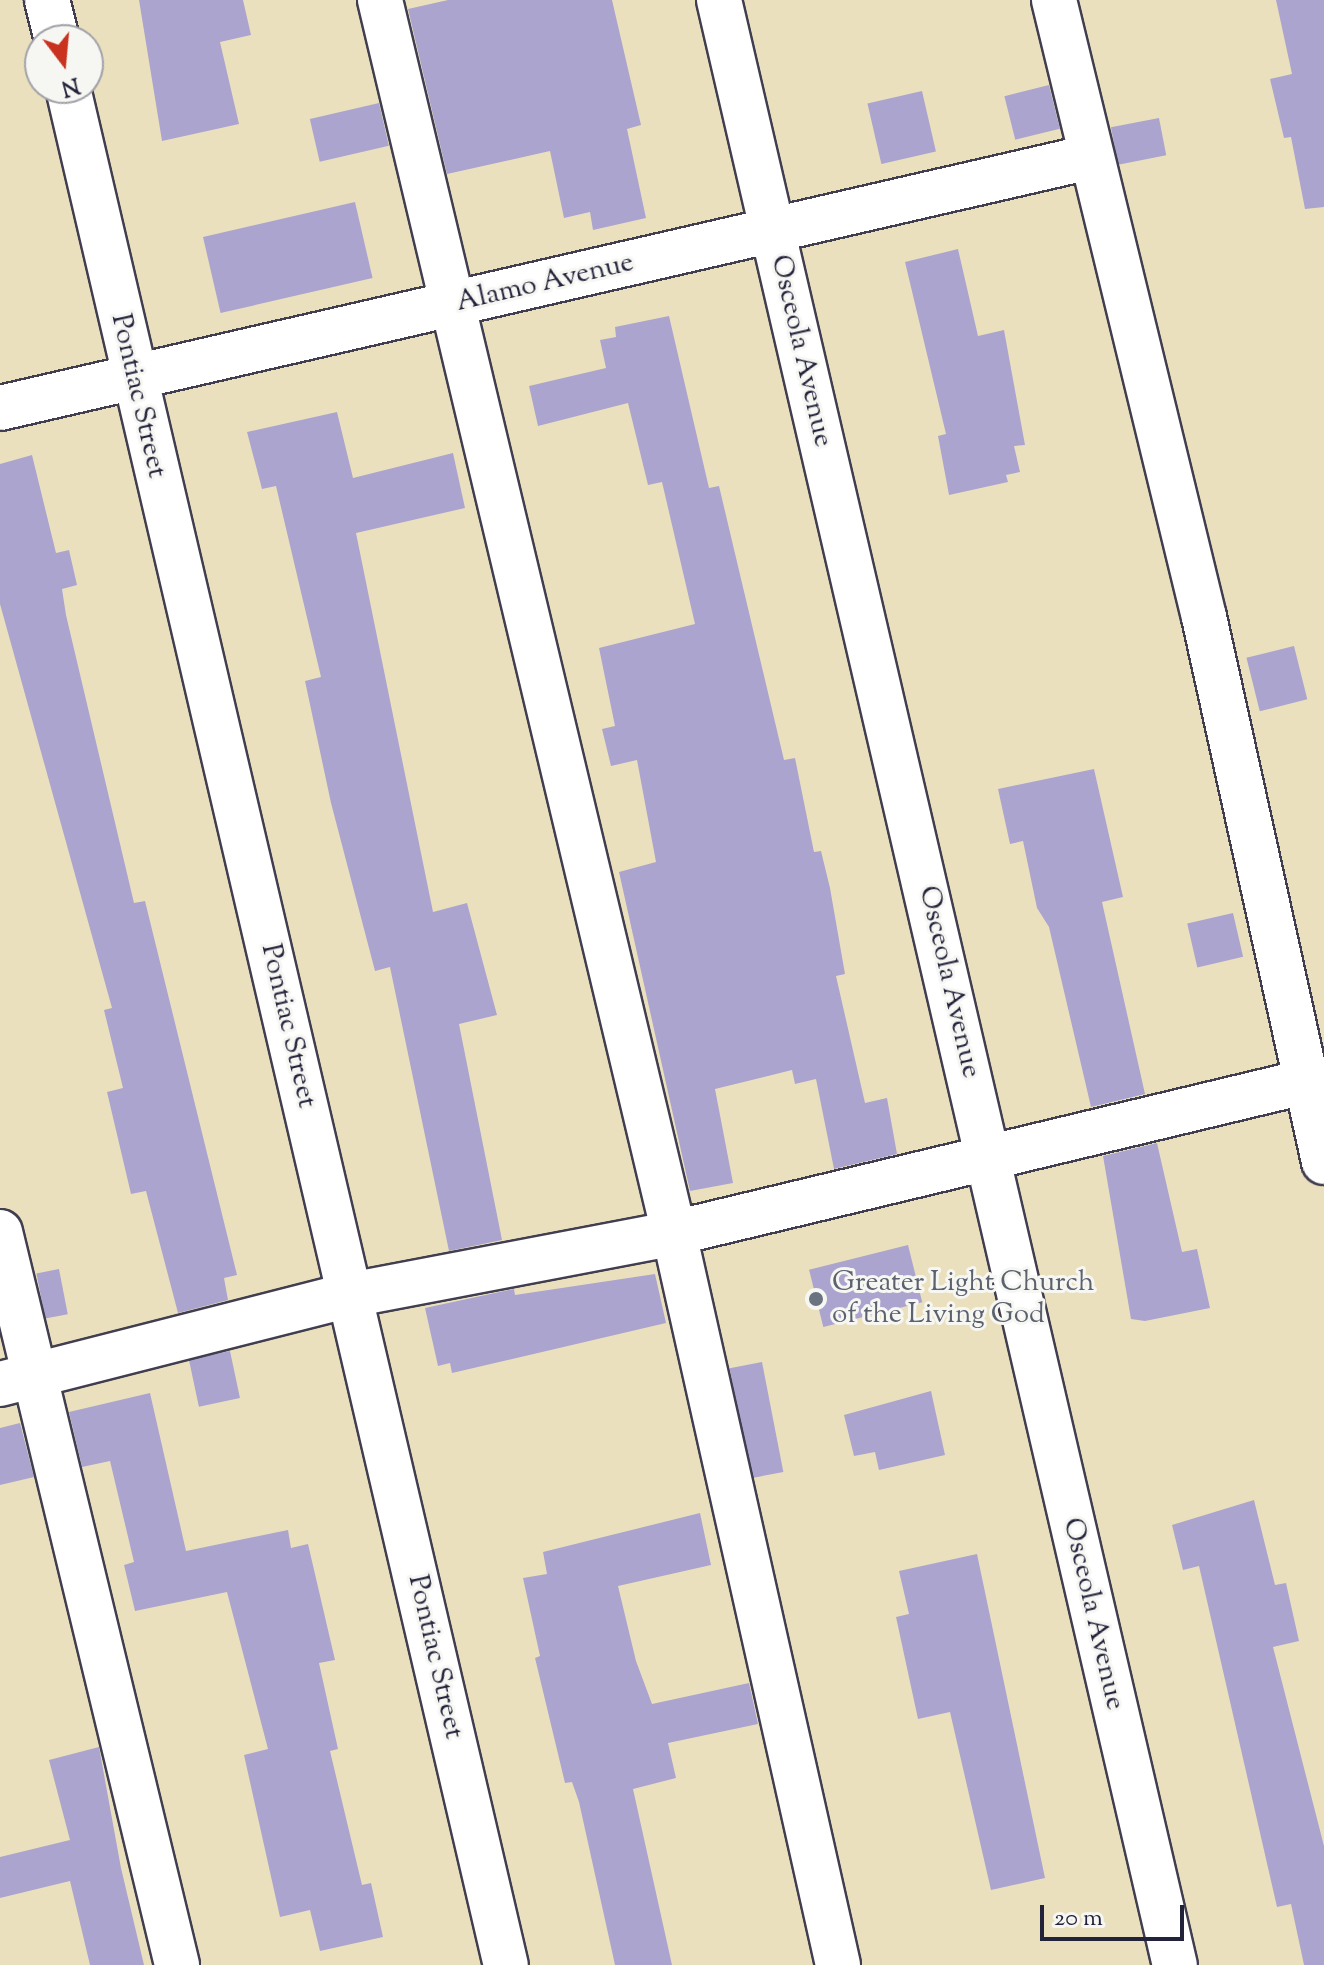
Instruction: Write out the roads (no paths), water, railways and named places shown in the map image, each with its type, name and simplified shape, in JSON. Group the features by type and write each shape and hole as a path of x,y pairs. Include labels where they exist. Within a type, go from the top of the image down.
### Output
{"street":[{"path":"47,0 53,24"},
{"path":"380,0 450,306 674,1233 838,1965"},
{"name":"Osceola Avenue","path":"719,0 1175,1965"},
{"path":"1054,0 1204,617 1324,1162"},
{"name":"Pontiac Street","path":"72,104 506,1965"},
{"name":"Alamo Avenue","path":"0,408 1090,157"},
{"path":"17,1380 350,1295 674,1233 989,1153 1304,1082"},
{"path":"0,1232 17,1380 177,1965"}],"place":[{"name":"Greater Light Church of the Living God","path":"816,1299"}]}
